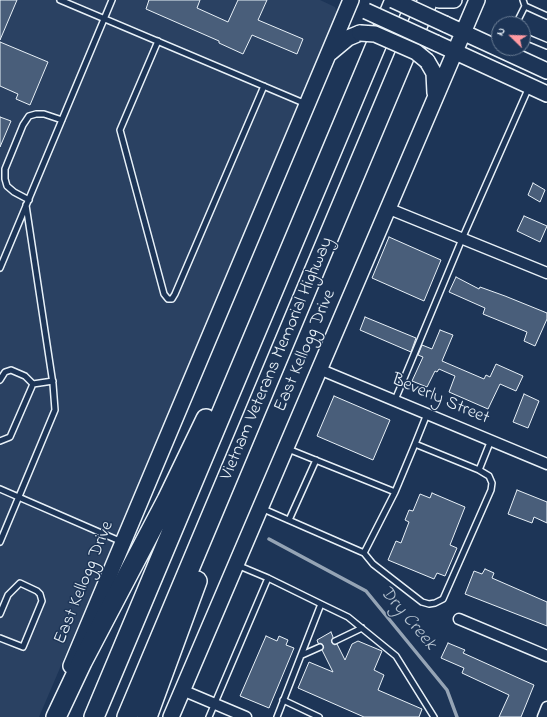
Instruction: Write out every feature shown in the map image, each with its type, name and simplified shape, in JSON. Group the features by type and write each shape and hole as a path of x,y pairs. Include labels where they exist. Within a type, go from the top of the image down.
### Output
{"highway":[{"name":"Vietnam Veterans Memorial Highway","path":"94,717 298,233 394,0"},
{"name":"Vietnam Veterans Memorial Highway","path":"126,717 284,345 428,0"},
{"path":"56,717 82,662 167,500 298,233"},
{"path":"147,717 284,345"}],"main road":[{"path":"394,0 545,68"},
{"name":"East Kellogg Drive","path":"171,717 477,0"},
{"path":"349,1 366,11 547,94"},
{"name":"East Kellogg Drive","path":"50,717 122,542 328,55 349,1"},
{"path":"328,55 348,38 360,32 375,34 416,52 427,61 434,73 436,96"}],"street":[{"path":"387,208 547,273"},
{"name":"Beverly Street","path":"319,369 428,413 547,464"},
{"path":"459,619 547,656"},
{"path":"182,690 246,717"},
{"path":"543,717 547,707"}],"lane":[{"path":"60,0 307,105"},
{"path":"0,268 112,0"},
{"path":"520,16 525,6 523,0"},
{"path":"525,6 547,16"},
{"path":"531,39 547,46"},
{"path":"158,41 120,130 164,294 168,299 172,299 175,294 264,86"},
{"path":"395,400 462,239 529,86"},
{"path":"0,542 2,529 19,497 55,410 53,380 28,202 7,186 5,169 23,125 29,116 44,114 62,120"},
{"path":"0,380 5,372 11,370 25,376 32,384"},
{"path":"32,384 53,380"},
{"path":"0,442 10,438 32,384"},
{"path":"364,553 394,492 428,413"},
{"path":"479,470 491,440"},
{"path":"260,508 364,553 373,564 422,602 429,604 443,599 491,490 492,483 489,476 479,470 415,444"},
{"path":"285,448 394,492"},
{"path":"289,520 316,460"},
{"path":"0,489 122,542"},
{"path":"236,564 348,617 396,656 434,717"},
{"path":"209,717 268,578"},
{"path":"0,614 8,595 13,588 20,583 37,590 40,594 42,601 23,647 0,638"},
{"path":"276,717 302,655 320,604"},
{"path":"335,641 362,628"},
{"path":"302,655 320,647"},
{"path":"283,700 320,717"}],"shaded area":[{"path":"0,0 320,0 335,7 337,13 337,20 39,717 0,717"}],"building":[{"path":"0,0 17,0 0,40"},
{"path":"149,0 200,0 197,8 228,22 238,0 267,0 258,20 303,39 297,54 252,35 243,54 219,43 219,41 146,9"},
{"path":"0,42 48,62 30,105 16,99 18,94 0,86"},
{"path":"0,117 11,121 0,147"},
{"path":"533,183 545,190 540,202 528,195"},
{"path":"524,216 547,226 540,242 517,231"},
{"path":"389,237 441,260 424,301 372,278"},
{"path":"456,277 479,289 480,287 547,313 547,319 535,346 524,341 527,332 483,314 485,308 449,292"},
{"path":"365,317 416,338 411,352 360,330"},
{"path":"440,330 453,335 442,361 484,379 486,375 490,377 496,364 523,376 516,391 500,384 488,409 449,392 455,376 439,369 437,372 435,371 427,387 412,381 423,357 418,355 422,345 432,349"},
{"path":"524,394 539,401 528,428 513,422"},
{"path":"334,396 390,420 373,460 317,436"},
{"path":"517,490 547,502 547,523 534,517 532,523 508,514"},
{"path":"432,493 465,507 450,545 457,548 445,576 437,573 434,579 388,560 396,541 401,543 409,522 405,520 409,510 413,511 420,494 430,498"},
{"path":"485,569 494,573 492,578 547,602 547,626 465,594 474,571 482,574"},
{"path":"331,632 333,637 332,643 337,644 345,660 352,644 358,641 382,651 374,670 384,675 378,690 422,709 419,717 364,717 298,688 309,662 333,672 322,650 323,645 318,643 317,640"},
{"path":"266,636 277,641 279,636 288,640 286,645 294,648 269,708 240,696"},
{"path":"448,643 465,650 463,653 534,685 521,717 499,717 509,695 462,673 464,668 441,658"}],"waterway":[{"name":"Dry Creek","path":"269,539 366,591 447,690 457,717"}]}
